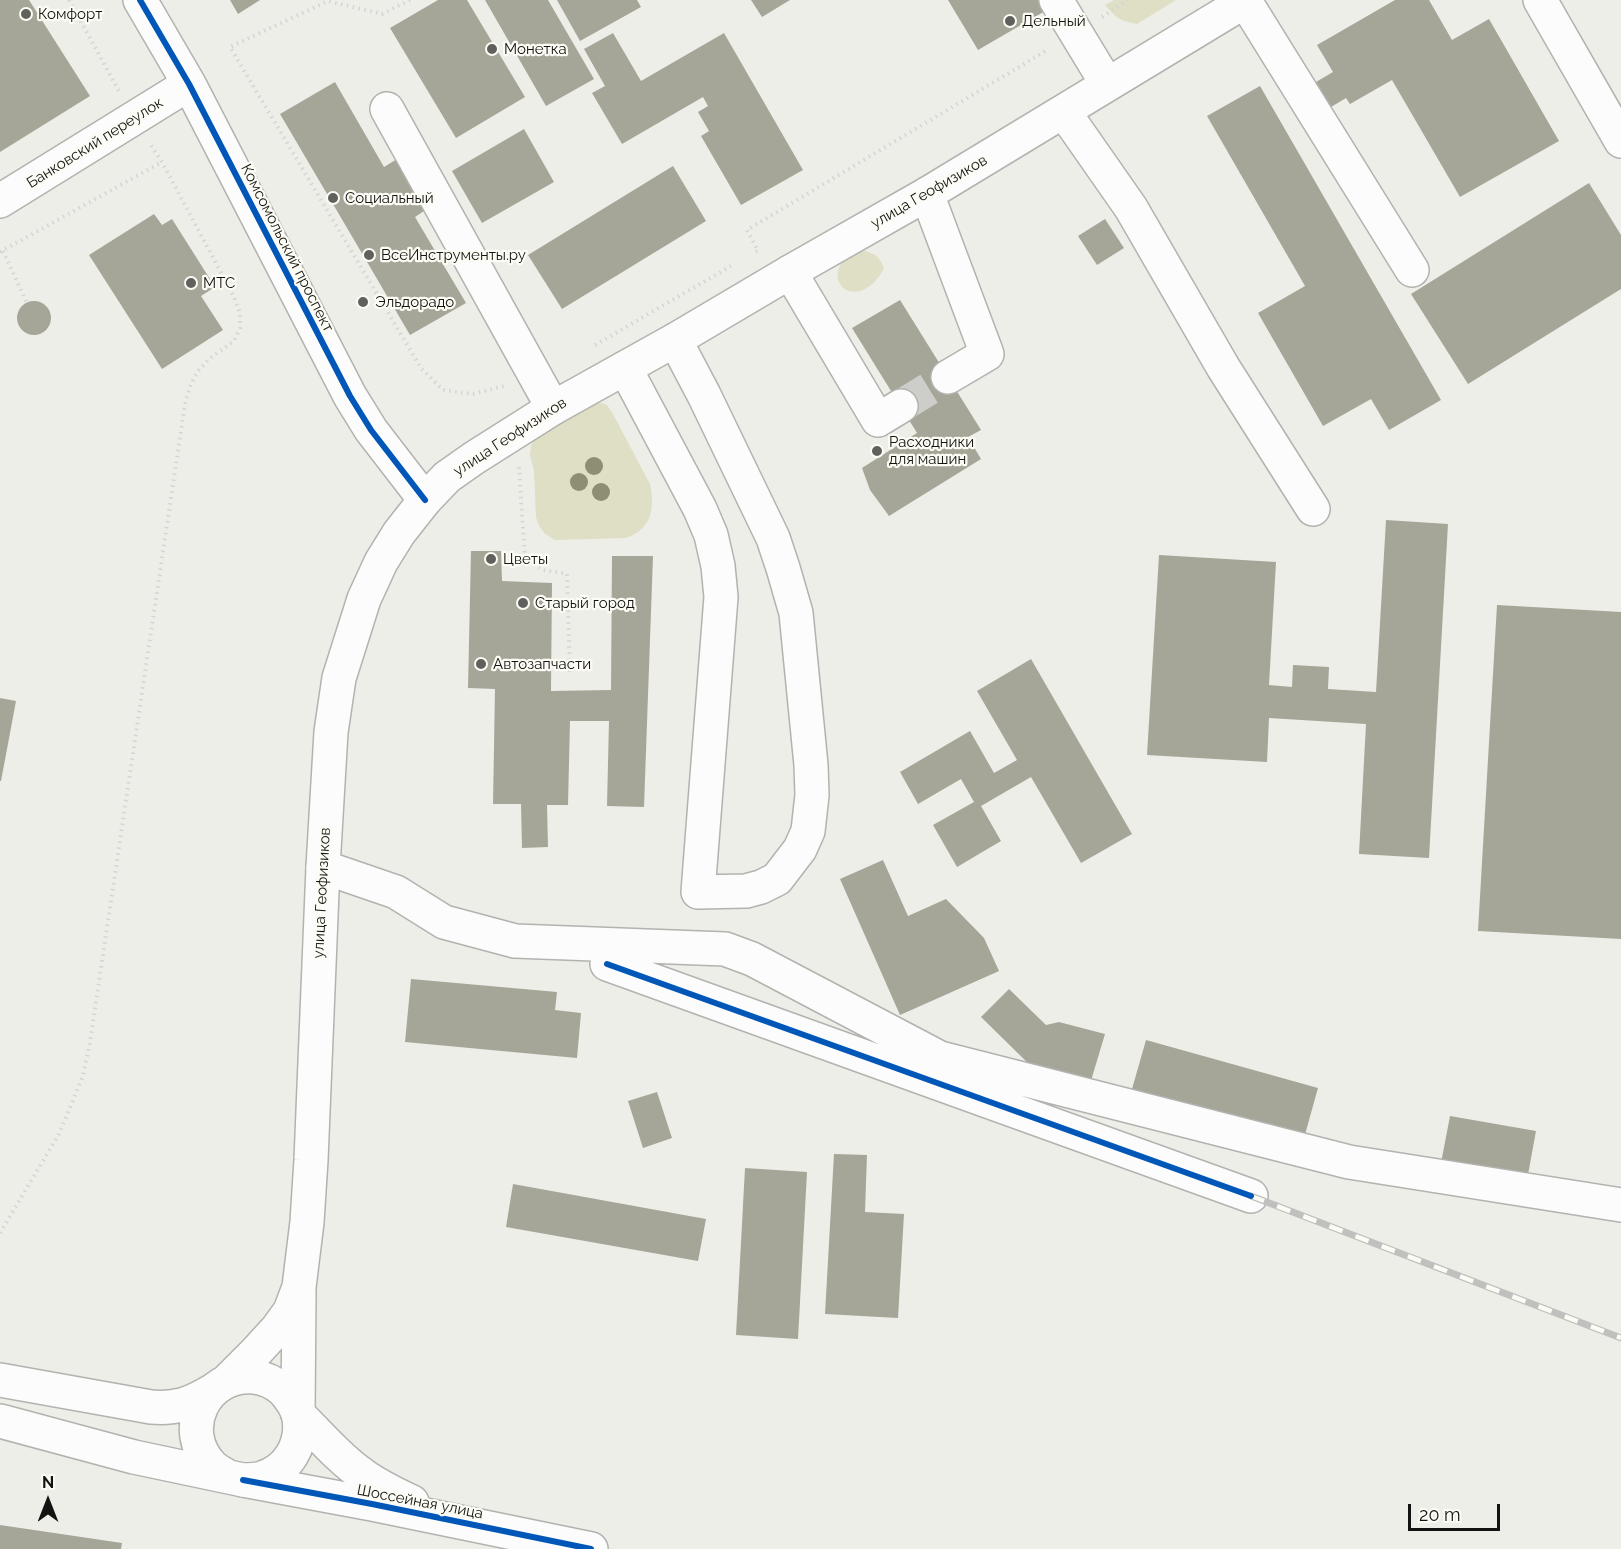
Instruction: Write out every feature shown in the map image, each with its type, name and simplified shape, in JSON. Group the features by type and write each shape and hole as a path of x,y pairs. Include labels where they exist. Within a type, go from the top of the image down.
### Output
{"main road":[{"name":"Комсомольский проспект","path":"140,0 189,84 350,396 371,430 425,500"},
{"path":"1056,0 1107,84"},
{"path":"1540,0 1621,141"},
{"path":"1246,1 1412,270"},
{"name":"улица Геофизиков","path":"219,1386 277,1329 290,1311 299,1287 307,1222 311,1160 331,732 342,668 364,599 381,562 399,533 447,477 553,408 927,194 1246,1"},
{"name":"Банковский переулок","path":"0,201 189,84"},
{"path":"387,108 553,408"},
{"path":"1064,112 1131,208 1223,367 1314,509"},
{"path":"927,194 987,354 948,377"},
{"path":"790,272 878,420 901,406"},
{"path":"625,368 700,509 711,535 718,566 721,597 698,892 746,891 777,879 800,849 808,831 812,795 811,765 796,613 773,538 675,340"},
{"path":"323,867 396,892 444,922 515,941 725,950 752,959 940,1059 1349,1162 1621,1205"},
{"path":"607,964 1251,1196"},
{"path":"219,1386 201,1405 196,1421 196,1438 202,1454 213,1467 235,1478 260,1479 276,1472 288,1461 297,1447 300,1428 298,1414 299,1287"},
{"path":"0,1380 167,1408 183,1406 219,1386 244,1377 261,1378 278,1385 290,1398 298,1414"},
{"name":"Шоссейная улица","path":"298,1414 362,1475 388,1491 449,1520"},
{"name":"Шоссейная улица","path":"0,1421 134,1457 591,1549"}],"path":[{"path":"0,1233 59,1134 83,1076 92,1030 185,404 198,371 209,359 234,341 240,328 240,313 234,297 162,162 134,119 69,0"},
{"path":"410,0 382,14 328,1 230,47 421,368 443,390 473,394 536,379"},
{"path":"748,256 758,251 747,230 1128,0"},
{"path":"27,303 2,251 162,162"},
{"path":"587,350 738,262"},
{"path":"519,464 525,559 543,570 567,574 570,675"}],"green space":[{"path":"1114,0 1176,0 1137,24 1126,22 1112,13 1105,5"},
{"path":"865,251 877,257 884,268 874,283 864,290 852,292 846,290 838,281 839,268 854,254"},
{"path":"595,404 607,405 613,414 650,484 652,501 650,517 641,529 626,538 555,540 545,534 536,517 531,445 536,438"}],"building":[{"path":"0,0 29,0 90,96 0,152"},
{"path":"230,0 260,0 238,14"},
{"path":"438,0 467,0 525,97 456,138 390,28"},
{"path":"485,0 548,0 594,79 546,106"},
{"path":"557,0 637,0 641,7 580,41"},
{"path":"751,0 790,0 762,17"},
{"path":"948,0 1048,0 1052,7 978,50"},
{"path":"1395,0 1429,0 1452,40 1489,19 1559,141 1460,197 1392,80 1350,104 1346,98 1331,107 1316,82 1333,72 1317,45"},
{"path":"613,33 641,81 724,33 803,170 741,205 701,136 709,131 698,112 708,106 703,97 622,144 592,93 605,86 584,49"},
{"path":"335,82 384,167 397,159 427,209 415,217 466,303 410,335 280,114"},
{"path":"1260,86 1441,400 1389,430 1371,399 1323,426 1258,313 1305,286 1207,116"},
{"path":"524,129 554,182 482,223 452,171"},
{"path":"673,166 706,221 562,309 528,255"},
{"path":"1589,183 1621,235 1621,289 1468,384 1411,294"},
{"path":"154,214 162,225 172,219 215,287 201,296 223,330 162,369 89,255"},
{"path":"1105,219 1124,248 1097,265 1078,236"},
{"path":"900,300 981,430 968,437 981,459 889,516 870,490 862,468 917,433 852,328"},
{"path":"34,301 46,306 51,318 46,330 34,335 22,330 17,318 22,306"},
{"path":"1386,520 1448,524 1429,858 1359,854 1366,724 1269,718 1267,762 1147,755 1159,555 1276,562 1269,685 1292,687 1293,665 1329,667 1328,689 1376,692"},
{"path":"471,551 501,551 502,581 552,583 551,691 611,690 612,556 653,556 644,807 607,806 609,721 570,721 568,805 547,805 548,847 522,848 521,804 493,804 495,689 468,688"},
{"path":"1497,605 1621,612 1621,939 1478,931"},
{"path":"1031,659 1132,834 1081,863 1031,777 981,806 1001,841 957,867 933,825 974,802 961,779 918,804 900,772 970,731 994,773 1017,760 977,691"},
{"path":"0,698 16,701 1,781 0,781"},
{"path":"883,860 908,916 946,899 984,938 999,971 900,1015 840,879"},
{"path":"411,979 557,992 555,1010 581,1013 577,1058 405,1042"},
{"path":"1009,989 1046,1025 1059,1022 1105,1034 1090,1084 1034,1069 981,1017"},
{"path":"1146,1040 1318,1088 1304,1138 1132,1089"},
{"path":"657,1092 672,1138 643,1148 628,1101"},
{"path":"1450,1116 1536,1131 1527,1180 1441,1163"},
{"path":"834,1154 867,1155 865,1212 904,1214 898,1318 825,1314"},
{"path":"745,1168 807,1172 798,1339 736,1335"},
{"path":"513,1184 706,1219 698,1261 506,1227"},
{"path":"0,1525 122,1543 121,1549 0,1549"}],"tunnel":[{"path":"901,406 948,377"}],"railway":[{"path":"1251,1196 1621,1338"}],"cycle path":[{"path":"140,0 189,84 350,396 371,430 425,500"},
{"path":"607,964 1251,1196"},
{"path":"243,1480 591,1549"}],"place":[{"name":"Комфорт","path":"26,14"},
{"name":"Дельный","path":"1010,21"},
{"name":"Монетка","path":"492,49"},
{"name":"Социальный","path":"333,198"},
{"name":"ВсеИнструменты.ру","path":"369,255"},
{"name":"МТС","path":"191,283"},
{"name":"Эльдорадо","path":"363,302"},
{"name":"Расходники для машин","path":"877,451"},
{"name":"Цветы","path":"491,559"},
{"name":"Старый город","path":"523,603"},
{"name":"Автозапчасти","path":"481,664"}]}
